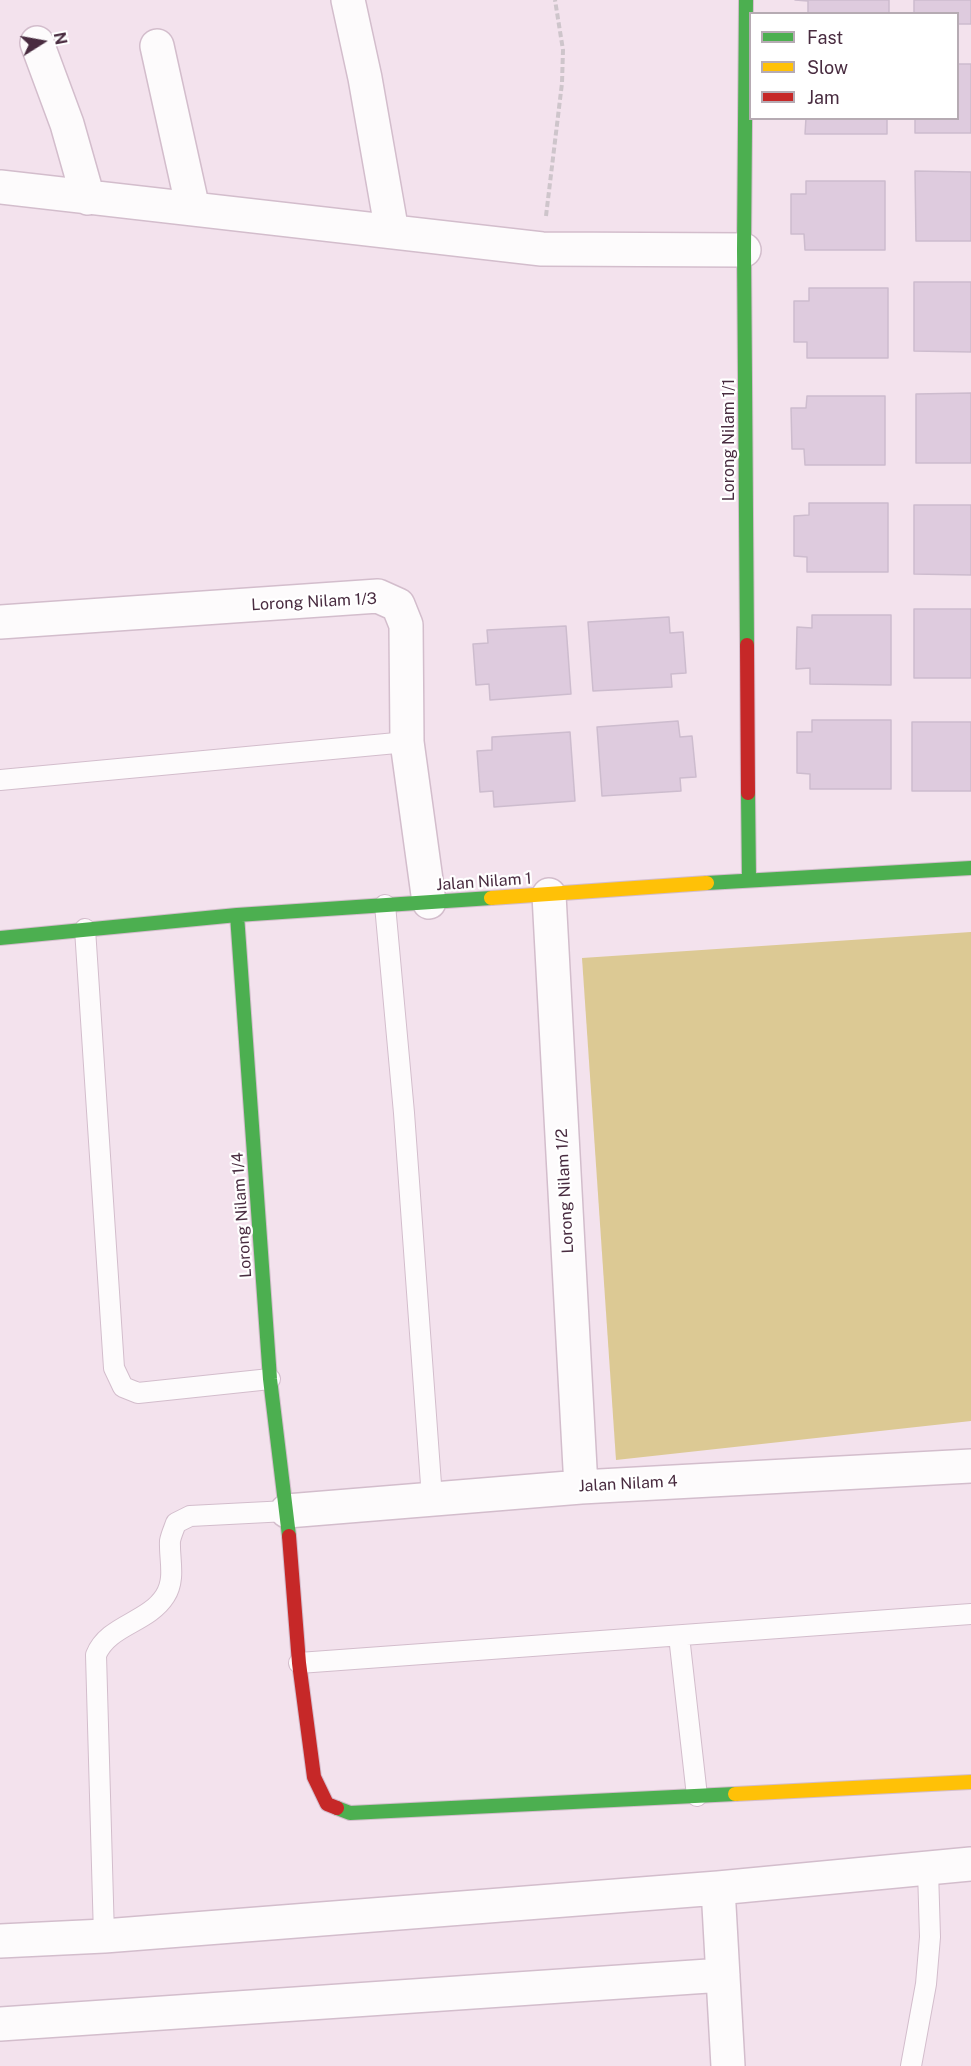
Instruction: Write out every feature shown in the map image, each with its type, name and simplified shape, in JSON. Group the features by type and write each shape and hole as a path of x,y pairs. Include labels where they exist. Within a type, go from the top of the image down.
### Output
{"street":[{"path":"348,0 367,89 392,232"},
{"name":"Lorong Nilam 1/1","path":"746,0 744,250 749,880"},
{"path":"37,43 67,124 88,198"},
{"path":"157,46 193,209"},
{"path":"0,187 542,249 744,250"},
{"name":"Lorong Nilam 1/3","path":"0,622 378,596 398,605 406,625 406,742 429,902"},
{"name":"Jalan Nilam 1","path":"0,938 237,915 749,880 971,868"},
{"name":"Lorong Nilam 1/2","path":"549,895 581,1487"},
{"name":"Lorong Nilam 1/4","path":"237,915 270,1379 286,1511 299,1663 314,1777 327,1804 350,1813 971,1782"},
{"name":"Jalan Nilam 4","path":"286,1511 581,1487 971,1466"},
{"path":"0,1941 104,1936 718,1888 928,1870 971,1864"},
{"path":"718,1888 728,2066"},
{"path":"0,2024 723,1975"}],"lane":[{"path":"0,780 406,742"},
{"path":"385,905 404,1113 432,1498"},
{"path":"85,928 114,1368 123,1387 138,1393 270,1379"},
{"path":"104,1936 96,1655 100,1644 110,1635 155,1608 165,1596 171,1582 170,1538 176,1523 190,1516 286,1511"},
{"path":"299,1663 971,1614"},
{"path":"679,1636 697,1796"},
{"path":"911,2066 927,1972 930,1937 928,1870"}],"path":[{"path":"542,249 562,84 563,50 555,0"}],"shaded area":[{"path":"971,932 971,1421 616,1460 582,958"}],"building":[{"path":"795,0 889,0 889,12 808,12 808,1"},
{"path":"914,0 971,0 971,24 959,24 959,12 914,12"},
{"path":"959,64 971,64 971,133 915,133 915,120 959,120"},
{"path":"806,120 887,120 887,134 805,134"},
{"path":"915,171 971,172 971,241 916,241"},
{"path":"806,181 885,181 885,250 805,250 804,234 791,234 791,194 806,194"},
{"path":"914,282 971,282 971,352 914,351"},
{"path":"809,288 888,288 888,358 807,358 807,342 794,342 794,301 809,301"},
{"path":"971,393 971,463 916,463 916,394"},
{"path":"807,396 885,396 885,465 805,465 804,449 792,449 791,408 806,408"},
{"path":"809,503 888,503 888,572 807,572 807,557 794,556 794,516 809,515"},
{"path":"914,505 971,505 971,575 914,574"},
{"path":"914,609 971,609 971,678 914,678"},
{"path":"812,615 891,615 891,685 810,684 810,668 796,669 797,627 812,628"},
{"path":"669,617 670,633 683,632 686,673 671,674 672,687 593,691 588,622"},
{"path":"566,626 571,694 490,700 489,684 476,685 473,644 488,643 487,630"},
{"path":"812,720 891,720 891,789 810,789 810,774 797,773 797,732 812,732"},
{"path":"678,721 680,737 692,736 696,777 680,778 681,791 602,796 597,727"},
{"path":"912,722 971,722 971,791 912,791"},
{"path":"570,732 575,801 494,807 493,791 480,792 477,751 492,750 492,737"}],"traffic: fast":[{"path":"746,0 744,250 747,645"},
{"path":"748,793 749,880"},
{"path":"707,883 971,868"},
{"path":"0,938 237,915 491,898"},
{"path":"237,915 270,1379 289,1536"},
{"path":"337,1808 350,1813 735,1794"}],"traffic: slow":[{"path":"491,898 707,883"},
{"path":"735,1794 971,1782"}],"traffic: jam":[{"path":"747,645 748,793"},
{"path":"289,1536 299,1663 314,1777 327,1804 337,1808"}]}
